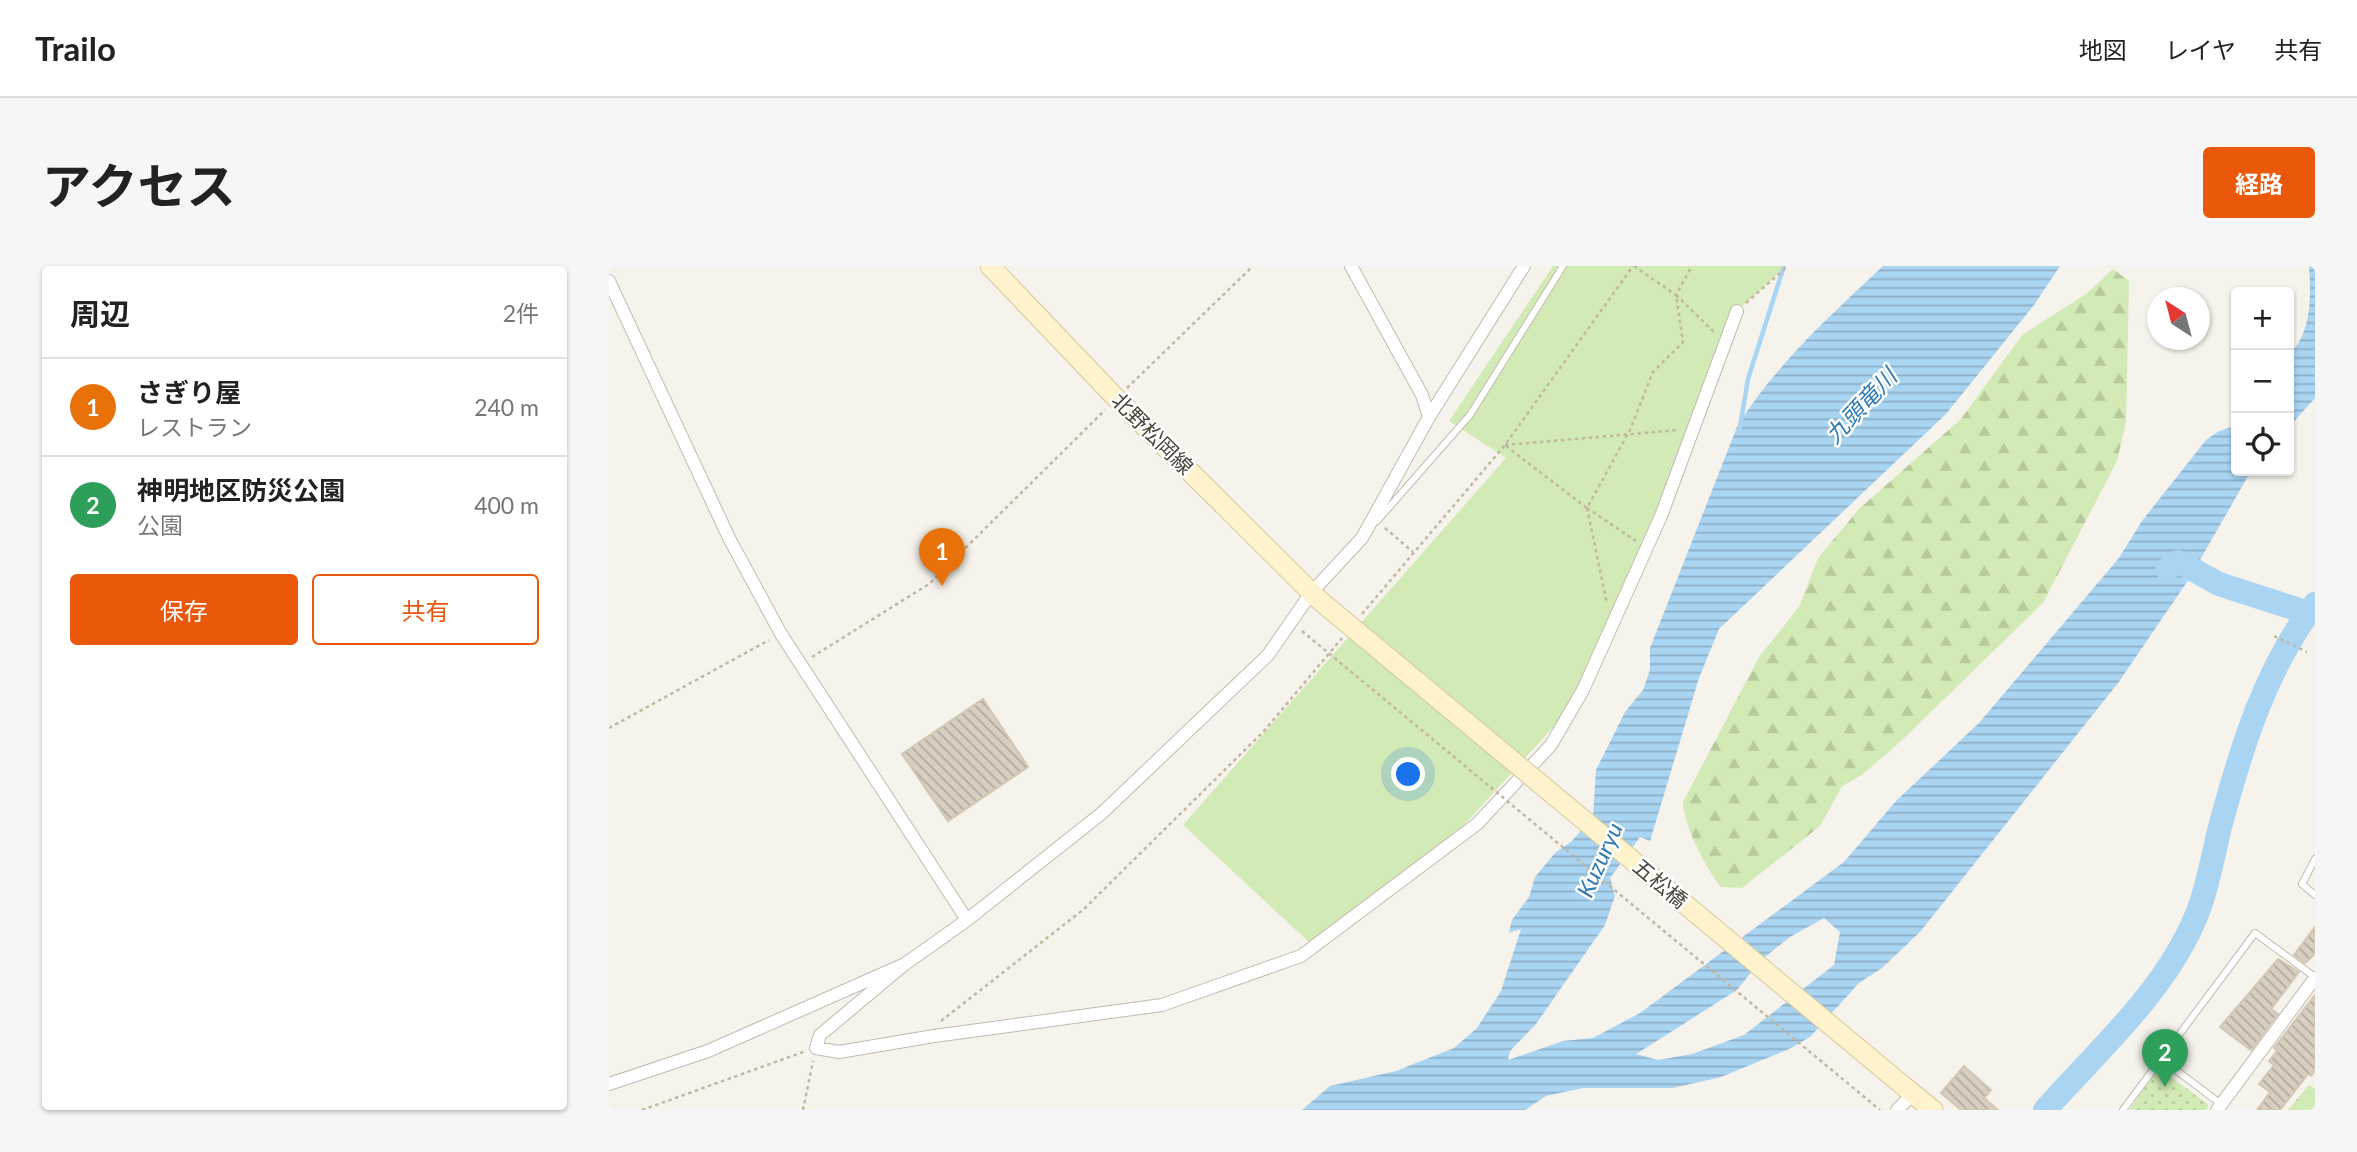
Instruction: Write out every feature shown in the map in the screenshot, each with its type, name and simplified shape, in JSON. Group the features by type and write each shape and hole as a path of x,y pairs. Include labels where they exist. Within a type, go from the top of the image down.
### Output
{"main road":[{"name":"北野松岡線","path":"990,266 1314,596"},
{"name":"五松橋","path":"1314,596 1909,1091"},
{"path":"1909,1091 1933,1110"}],"street":[{"path":"1352,266 1422,395 1429,418"},
{"path":"1524,266 1429,418 1362,538 1268,655 1101,813 967,920 905,964 820,1035 816,1048 838,1052 934,1035 1162,1004 1301,956 1477,824 1551,746 1583,690 1647,548 1737,311"},
{"path":"609,281 729,538 781,634 967,920"},
{"path":"609,1084 708,1051 905,964"},
{"path":"2219,1107 2315,977"},
{"path":"1897,1110 1909,1091"}],"lane":[{"path":"1362,538 1470,415 1563,266"},
{"path":"2315,859 2302,884 2315,895"},
{"path":"2123,1110 2255,933 2315,977"},
{"path":"2160,1058 2219,1107"}],"path":[{"path":"801,664 929,584 1253,266"},
{"path":"1360,615 1505,446 1633,266 1676,295 1725,342"},
{"path":"1611,627 1587,508 1630,430 1653,372 1683,342 1676,295 1692,266"},
{"path":"1737,311 1788,266"},
{"path":"1505,446 1693,429"},
{"path":"1505,446 1587,508 1647,548"},
{"path":"1377,522 1413,552"},
{"path":"1302,631 1880,1110"},
{"path":"609,728 781,634"},
{"path":"941,1021 1083,909 1264,731 1343,636"},
{"path":"2274,636 2307,652"},
{"path":"642,1110 816,1048"},
{"path":"803,1110 816,1048"}],"green space":[{"path":"1553,266 1786,266 1737,311 1578,700 1466,823 1313,946 1183,825 1506,458 1449,421"},
{"path":"2113,269 2129,281 2126,422 2117,461 2043,603 1900,742 1862,775 1842,786 1820,826 1742,888 1721,887 1697,847 1687,823 1683,802 1759,657 1799,607 1818,558 1859,509 1961,419 2022,335 2086,294"},
{"path":"2159,1068 2209,1105 2206,1110 2129,1110"},
{"path":"2309,1085 2315,1089 2315,1110 2288,1110"}],"water":[{"path":"1883,266 2060,266 2034,305 1946,414 1719,629 1699,678 1650,841 1640,837 1610,878 1615,896 1605,925 1536,1024 1510,1051 1508,1060 1563,1041 1593,1038 1640,1013 1844,862 1896,801 1979,723 2119,558 2142,521 2206,440 2219,431 2231,427 2231,476 2248,476 2189,579 2118,683 1920,932 1882,968 1859,983 1810,1037 1789,1049 1721,1077 1673,1088 1583,1088 1546,1096 1525,1110 1302,1110 1330,1086 1396,1071 1454,1048 1477,1028 1501,991 1521,929 1509,933 1512,920 1529,897 1535,877 1555,853 1571,842 1593,817 1596,770 1625,712 1643,690 1650,670 1650,648 1737,427 1769,382 1823,323","holes":["1824,918 1840,932 1834,965 1744,1035 1692,1054 1658,1060 1636,1054 1737,990 1761,960 1790,937"]},
{"path":"2309,266 2315,266 2315,398 2294,421 2294,349 2306,325 2310,290"}],"building":[{"path":"983,699 1028,767 948,821 902,754"},
{"path":"2315,927 2315,954 2305,963 2294,955"},
{"path":"2278,959 2299,972 2271,1009 2278,1014 2251,1050 2220,1027"},
{"path":"2315,995 2315,1071 2311,1076 2308,1074 2280,1110 2257,1110 2270,1092 2259,1084 2274,1065 2269,1061 2277,1051 2274,1048"},
{"path":"1964,1066 1991,1090 1984,1098 1998,1110 1961,1110 1941,1093"}],"waterway":[{"path":"1740,427 1748,379 1784,266"},
{"path":"2167,569 2179,562 2219,584 2308,613"},
{"path":"2045,1110 2150,994 2184,942 2204,893 2246,739 2282,655 2315,604"}],"place":[{"name":"さぎり屋","path":"942,586"},
{"name":"神明地区防災公園","path":"2165,1087"}],"water label":[{"name":"九頭竜川","path":"1861,406"},
{"name":"Kuzuryu","path":"1600,860"}]}
